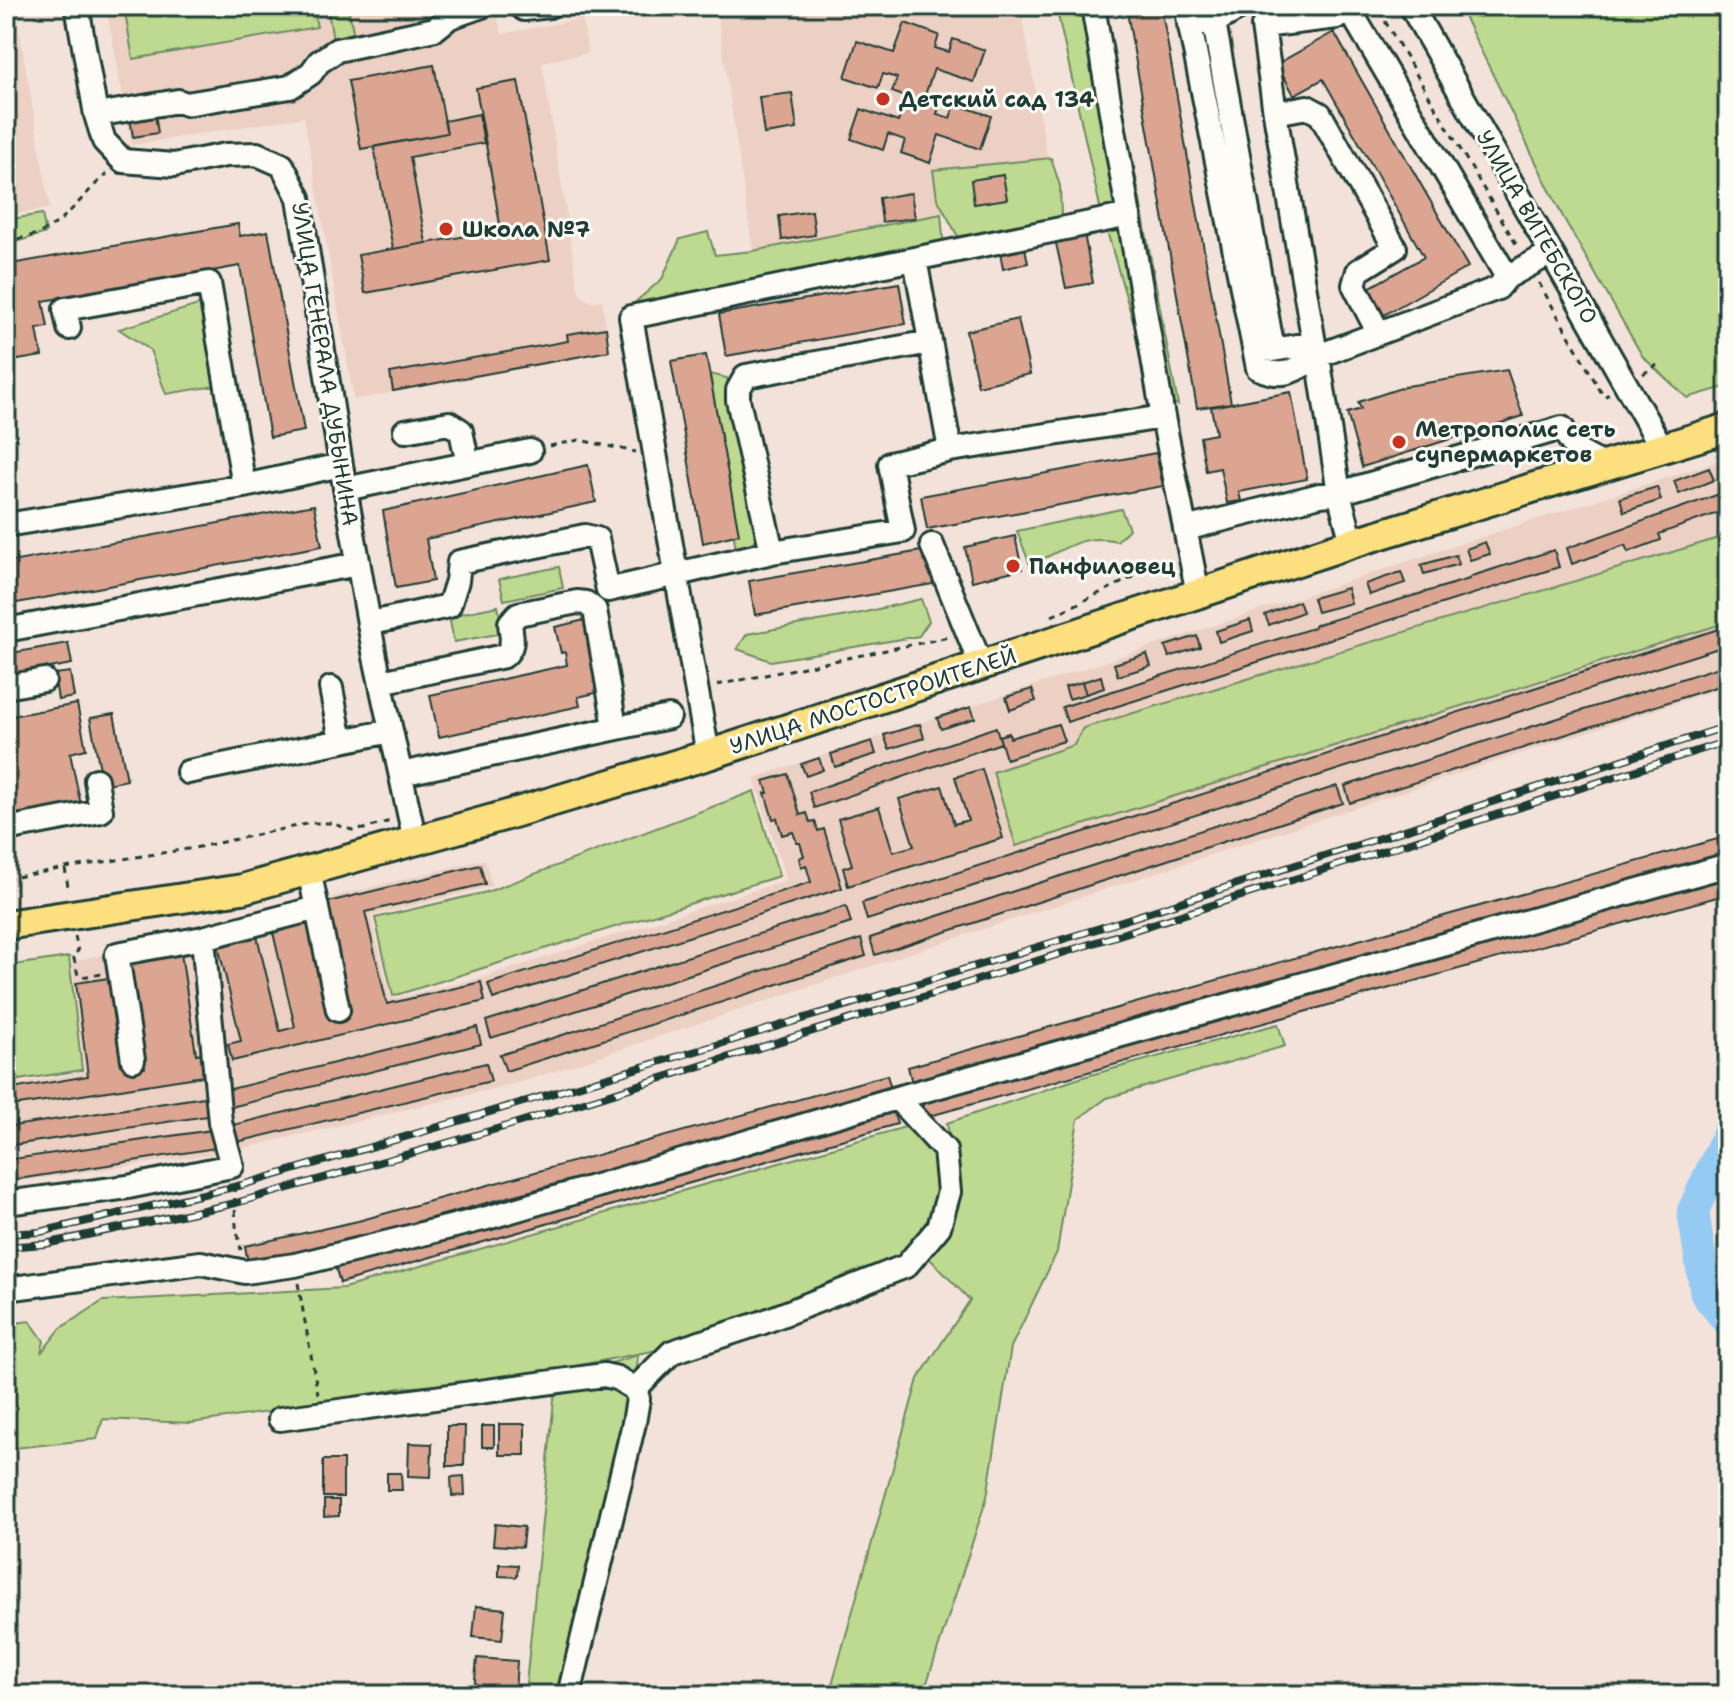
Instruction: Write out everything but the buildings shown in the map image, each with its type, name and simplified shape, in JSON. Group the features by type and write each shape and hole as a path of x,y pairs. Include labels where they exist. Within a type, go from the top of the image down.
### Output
{"main road":[{"name":"УЛИЦА МОСТОСТРОИТЕЛЕЙ","path":"6,925 242,889 309,870 413,828 708,755 1352,543 1728,428"}],"street":[{"name":"УЛИЦА ГЕНЕРАЛА ДУБЫНИНА","path":"77,6 96,115 104,141 123,161 174,165 226,155 257,154 282,165 299,198 358,564 413,828"},
{"path":"96,115 290,87 337,50 435,29 450,17 482,6"},
{"path":"523,6 524,9 549,6"},
{"path":"1093,6 1163,417 1198,594"},
{"path":"1243,6 1214,22 1187,15 1258,368 1270,374 1287,374 1316,350"},
{"name":"УЛИЦА ВИТЕБСКОГО","path":"1411,6 1662,448"},
{"path":"1352,543 1339,493 1263,26 1337,17 1355,9 1507,277"},
{"path":"1214,22 1273,350 1316,350 1378,332 1498,288 1507,277 1551,253"},
{"path":"1275,113 1307,107 1320,114 1395,248 1358,271 1354,285 1378,332"},
{"path":"708,755 631,317 1129,215"},
{"path":"915,259 950,450"},
{"path":"69,328 65,309 209,283 244,486"},
{"path":"772,552 738,400 738,390 746,376 930,342"},
{"path":"371,623 449,606 459,562 585,536 597,539 608,590 772,552 903,531 890,464 950,450 1163,417"},
{"path":"405,431 449,423 461,431 468,464"},
{"path":"1185,529 1339,493 1562,428 1577,451 1603,465"},
{"path":"345,489 530,451"},
{"path":"6,525 244,486 341,465"},
{"path":"932,545 981,665"},
{"path":"6,630 358,564"},
{"path":"381,682 504,656 513,640 510,623 518,614 577,602 586,603 595,610 618,711"},
{"path":"6,687 44,680"},
{"path":"331,688 341,741"},
{"path":"401,774 618,711 669,717"},
{"path":"188,772 391,731"},
{"path":"6,829 101,811 96,780"},
{"path":"6,1289 201,1263 245,1272 295,1265 487,1218 897,1098 1728,865"},
{"path":"309,870 338,1010"},
{"path":"133,1060 117,954 203,938 317,908"},
{"path":"6,1203 128,1187 232,1166 220,1122 203,938"},
{"path":"635,1389 672,1352 761,1323 906,1266 939,1227 949,1192 945,1150 897,1098"},
{"path":"280,1419 604,1375 617,1378 635,1389 638,1399 634,1423 569,1695"}],"path":[{"path":"1376,6 1604,397"},
{"path":"6,242 44,231 67,213 90,188"},
{"path":"530,451 579,440 655,456"},
{"path":"6,879 194,848 311,823 331,823 352,830 413,828"},
{"path":"65,868 68,887"},
{"path":"75,936 78,975 120,972"},
{"path":"232,1166 236,1226 245,1272"},
{"path":"295,1265 321,1414"}],"shaded area":[{"path":"6,6 15,6 50,208 6,216"},
{"name":"Школа №7","path":"106,6 496,6 501,34 582,19 588,53 542,62 579,294 590,302 602,300 610,352 354,400 304,117 132,145"},
{"name":"Детский сад 134","path":"716,6 1020,6 1054,193 753,251"},
{"path":"1728,458 1728,686 525,1081 224,1153 6,1183 6,1086 84,1072 72,962 485,859 492,886 371,916 391,999 484,977 786,880 754,778"}],"green space":[{"path":"124,6 313,6 317,27 133,59"},
{"path":"327,6 348,6 354,36 333,40"},
{"path":"1056,6 1104,6 1178,405 1155,397 1100,207"},
{"path":"1459,6 1728,6 1728,386 1687,398 1643,357 1563,217"},
{"path":"1051,158 1060,186 1061,218 962,244 937,198 933,170"},
{"path":"42,214 46,233 6,245 6,220"},
{"path":"941,214 944,248 633,315 632,305 662,279 680,239 708,232 715,255 753,251"},
{"path":"221,298 216,386 166,394 150,350 119,329"},
{"path":"710,374 727,378 757,540 736,550"},
{"path":"1121,509 1129,529 1117,541 1082,541 1030,565 1017,531"},
{"path":"1719,538 1728,566 1728,622 1016,846 993,772 1074,745 1083,728"},
{"path":"559,567 563,588 504,600 499,579"},
{"path":"921,599 929,621 919,636 771,661 737,649 747,634"},
{"path":"498,606 503,633 454,642 449,616"},
{"path":"754,791 779,876 393,996 375,918 487,892"},
{"path":"69,957 82,1070 6,1082 6,966"},
{"path":"1278,1024 1285,1046 1107,1098 1078,1119 1057,1252 1011,1347 987,1497 923,1695 829,1695 918,1379 970,1300 929,1258 958,1200 947,1123 1083,1077"},
{"path":"905,1127 947,1158 938,1237 807,1300 673,1347 497,1381 399,1388 345,1401 191,1423 103,1419 97,1439 6,1449 6,1324 30,1321 44,1341 41,1353 61,1328 103,1301 344,1288"},
{"path":"638,1355 634,1401 567,1695 525,1695 556,1379"}],"waterway":[{"path":"1728,1134 1693,1211 1706,1294 1728,1321"}],"railway":[{"path":"6,1234 40,1232 242,1185 720,1044 1103,927 1728,726"},
{"path":"6,1247 45,1244 236,1203 507,1126 1728,741"}],"place":[{"name":"Детский сад 134","path":"883,99"},
{"name":"Школа №7","path":"446,229"},
{"name":"Метрополис cеть супермаркетов","path":"1399,442"},
{"name":"Панфиловец","path":"1013,566"}]}
